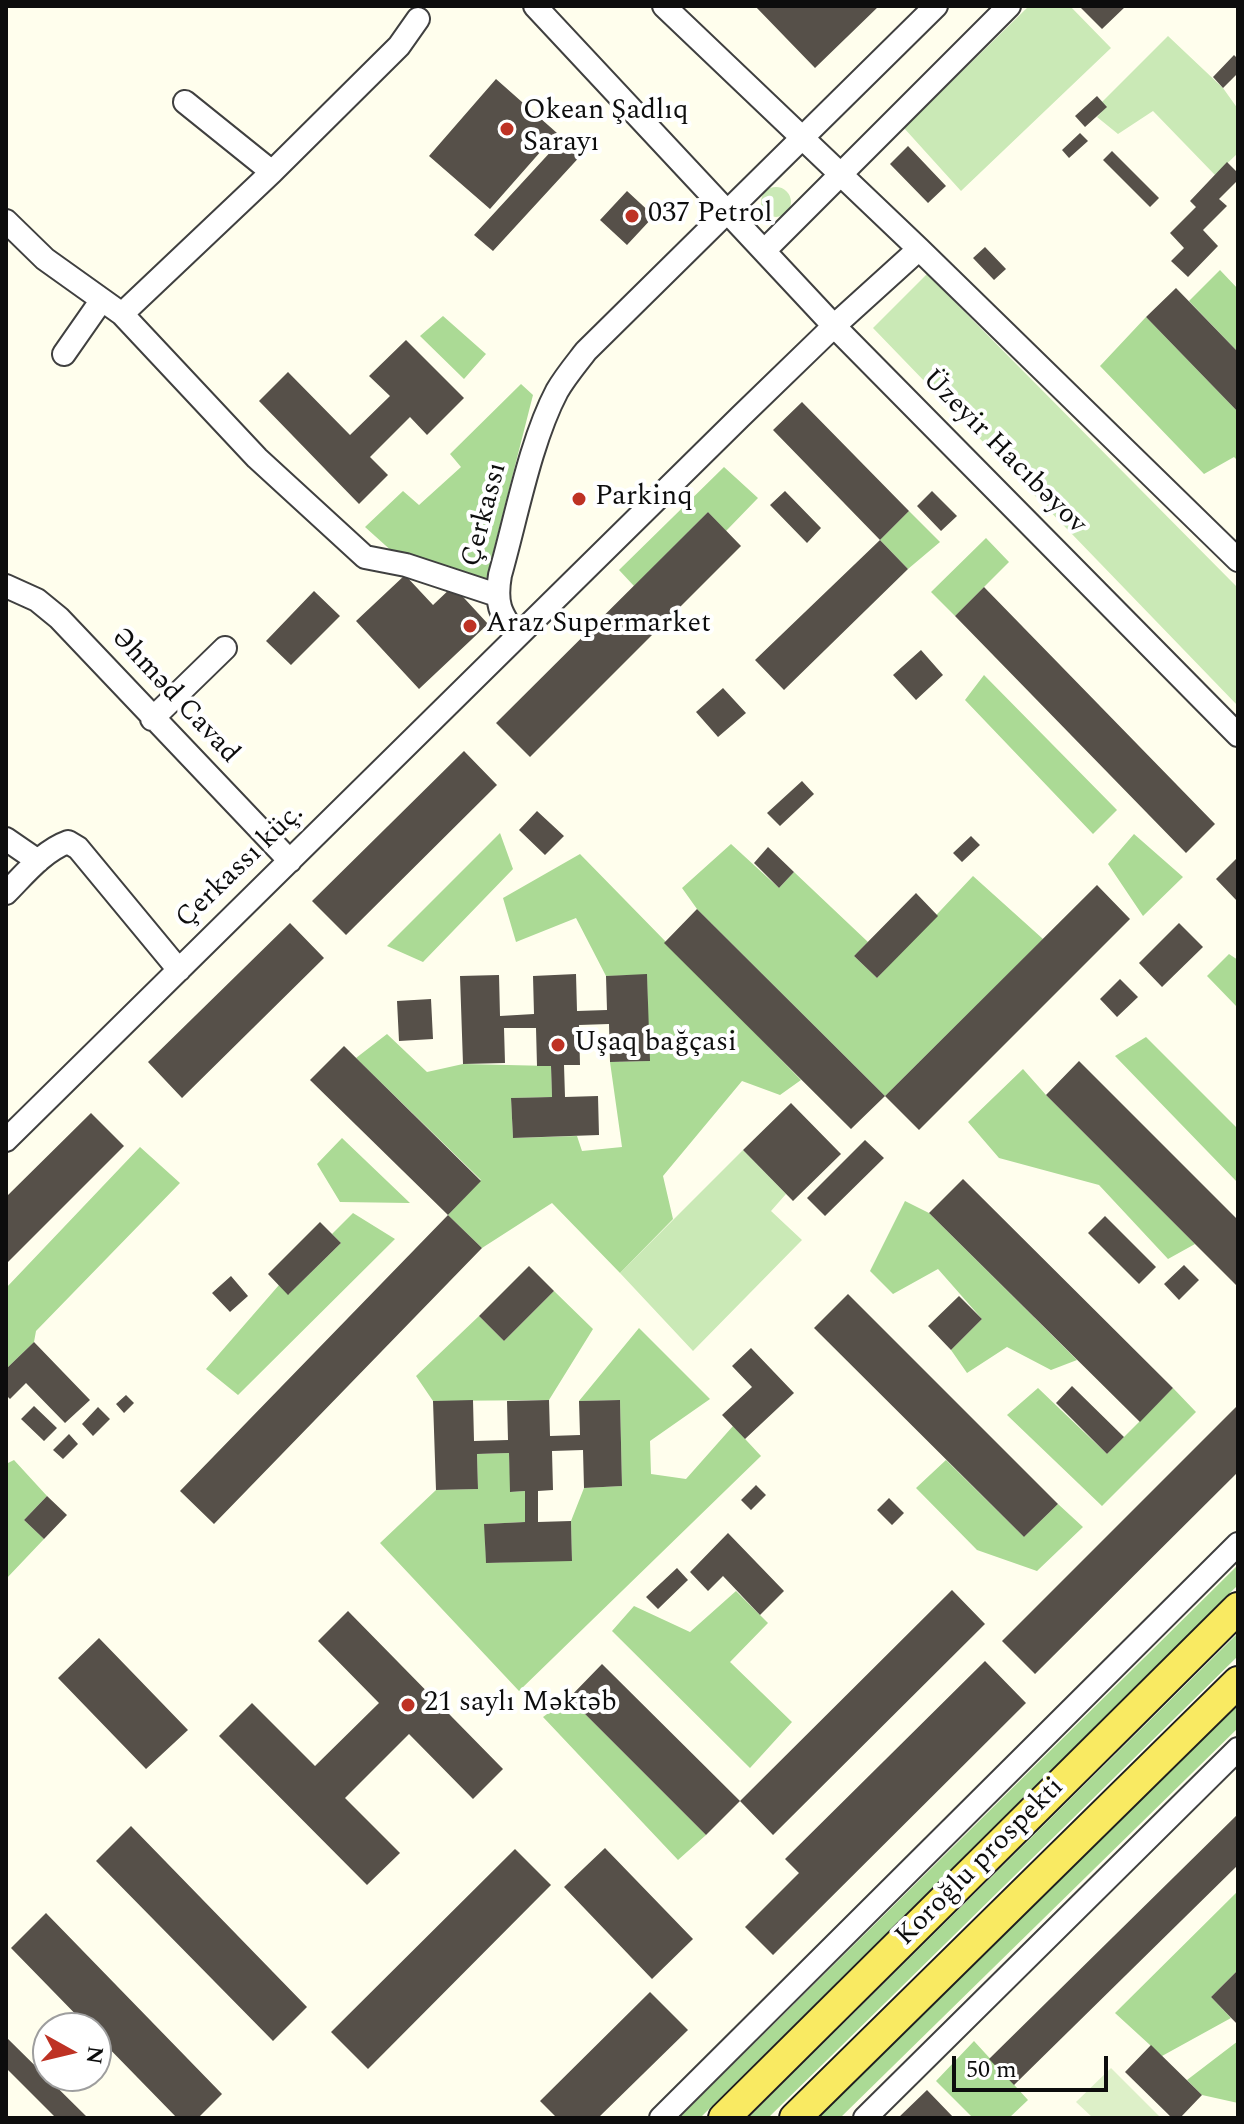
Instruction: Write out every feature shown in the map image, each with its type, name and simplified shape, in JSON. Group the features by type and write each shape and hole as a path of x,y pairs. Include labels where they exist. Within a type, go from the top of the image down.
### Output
{"main road":[{"name":"Koroğlu prospekti","path":"724,2118 1238,1608"},
{"name":"Koroğlu prospekti","path":"795,2118 1238,1682"}],"street":[{"path":"664,6 1238,560"},
{"name":"Çerkassı","path":"516,636 499,611 497,595 540,432 556,393 586,351 936,6"},
{"path":"764,251 1009,6"},
{"name":"Üzeyir Hacıbəyov","path":"547,10 834,326 1238,735"},
{"path":"122,314 399,46 418,19"},
{"path":"185,102 272,172"},
{"path":"6,221 45,259 122,314 257,458 365,557 406,565 497,595"},
{"path":"516,636 834,326 919,249"},
{"path":"64,354 101,301"},
{"name":"Əhməd Cavad","path":"6,586 37,600 59,618 290,861"},
{"name":"Çerkassı küç.","path":"6,1140 516,636"},
{"path":"152,719 225,648"},
{"path":"6,839 38,861"},
{"path":"6,893 38,861 57,846 68,842 78,848 179,970"},
{"path":"661,2118 1238,1544"},
{"path":"865,2118 1238,1749"}],"green space":[{"path":"1029,6 1070,6 1111,48 961,191 904,128"},
{"path":"1168,36 1223,88 1238,109 1238,153 1215,175 1153,111 1118,134 1097,117 1106,107 1102,102"},
{"path":"776,187 787,191 791,202 787,213 776,217 765,213 761,202 765,191"},
{"path":"1220,270 1238,289 1238,352 1189,301"},
{"path":"927,274 1238,588 1238,706 873,328"},
{"path":"443,316 486,354 464,379 420,336"},
{"path":"1146,317 1238,412 1238,461 1234,457 1204,474 1100,366"},
{"path":"521,384 533,395 486,580 395,554 365,527 403,491 419,505 461,467 450,454"},
{"path":"724,467 758,498 726,531 708,512 634,586 619,570"},
{"path":"909,511 940,542 908,569 880,540"},
{"path":"986,538 1009,562 955,616 931,592"},
{"path":"984,675 1117,810 1093,834 965,700"},
{"path":"500,833 513,869 423,962 387,946"},
{"path":"1134,834 1183,877 1143,916 1108,864"},
{"path":"731,844 779,888 794,872 868,942 854,956 877,978 973,876 1043,939 885,1096 697,909 682,888"},
{"path":"580,854 801,1080 780,1095 742,1081 663,1176 673,1219 620,1273 552,1203 482,1248 448,1215 481,1180 356,1058 387,1034 427,1072 463,1064 551,1066 552,1097 511,1098 513,1138 577,1136 582,1151 622,1147 610,1062 649,1061 647,975 606,976 576,918 516,942 503,898"},
{"path":"1229,954 1238,960 1238,1008 1207,976"},
{"path":"1146,1037 1238,1129 1238,1183 1115,1056"},
{"path":"1023,1069 1195,1244 1168,1259 1099,1185 999,1158 968,1122"},
{"path":"342,1138 410,1203 340,1202 317,1164"},
{"path":"140,1147 180,1183 36,1331 34,1342 6,1369 6,1288"},
{"path":"743,1150 786,1194 771,1211 802,1240 693,1351 620,1273"},
{"path":"905,1201 929,1213 1077,1360 1051,1370 1007,1347 967,1373 951,1350 982,1319 938,1269 893,1294 870,1271"},
{"path":"353,1213 395,1239 238,1395 206,1369 279,1285 289,1294 341,1243 332,1234"},
{"path":"554,1291 593,1329 549,1400 433,1401 416,1376 479,1316 504,1341"},
{"path":"639,1328 710,1399 650,1441 651,1474 686,1479 733,1426 761,1456 519,1691 380,1543 436,1490 478,1489 477,1454 509,1453 511,1492 525,1491 525,1522 485,1524 486,1563 572,1560 571,1521 584,1488 622,1486 620,1400 579,1401"},
{"path":"1038,1388 1107,1454 1173,1388 1196,1412 1102,1506 1007,1415"},
{"path":"14,1460 47,1496 24,1520 44,1539 6,1579 6,1464"},
{"path":"946,1460 1024,1537 1058,1504 1083,1527 1037,1571 977,1550 916,1488"},
{"path":"1238,1565 1238,1585 700,2118 679,2118"},
{"path":"736,1591 768,1623 730,1662 792,1722 750,1768 612,1631 634,1606 690,1632"},
{"path":"1238,1633 1238,1656 768,2118 748,2118"},
{"path":"569,1698 706,1835 678,1860 543,1717"},
{"path":"1238,1701 1238,1728 840,2118 817,2118"},
{"path":"1238,1891 1238,1970 1211,1997 1231,2018 1162,2056 1115,2013"},
{"path":"974,2041 1028,2100 1009,2118 973,2118 936,2081"},
{"path":"1238,2041 1238,2103 1202,2095 1187,2080"},
{"path":"1111,2068 1161,2118 1093,2118 1076,2102"}],"building":[{"path":"755,6 879,6 815,68"},
{"path":"1079,6 1126,6 1102,29"},
{"path":"1234,55 1238,59 1238,73 1223,88 1213,77"},
{"path":"496,79 557,133 490,209 429,156"},
{"path":"1097,96 1107,107 1085,127 1075,116"},
{"path":"1080,133 1088,141 1069,158 1062,150"},
{"path":"566,135 584,152 493,251 474,235"},
{"path":"908,146 946,186 928,203 890,164"},
{"path":"1112,151 1159,198 1150,207 1103,160"},
{"path":"1227,162 1238,173 1238,180 1219,199 1227,206 1203,230 1218,246 1188,277 1171,261 1184,248 1170,233 1196,207 1190,201"},
{"path":"627,191 654,216 627,245 600,220"},
{"path":"985,247 1006,269 994,280 973,258"},
{"path":"1176,288 1238,352 1238,412 1146,317"},
{"path":"406,340 464,398 427,435 410,417 370,457 388,475 359,504 259,401 288,372 350,435 390,396 369,376"},
{"path":"802,402 909,511 880,540 773,430"},
{"path":"785,491 821,528 807,543 770,505"},
{"path":"932,491 957,516 941,531 917,506"},
{"path":"708,512 741,546 530,757 496,723"},
{"path":"880,540 908,569 784,690 755,660"},
{"path":"405,575 433,605 453,586 488,624 419,689 356,621"},
{"path":"984,587 1215,824 1186,853 955,616"},
{"path":"314,591 340,616 291,665 266,641"},
{"path":"921,650 943,675 916,700 893,675"},
{"path":"723,688 746,713 718,737 696,712"},
{"path":"464,751 497,785 346,935 312,901"},
{"path":"802,781 814,794 780,826 767,813"},
{"path":"537,811 564,836 545,855 519,830"},
{"path":"971,836 980,845 962,862 953,853"},
{"path":"768,847 794,872 779,888 754,863"},
{"path":"1238,857 1238,902 1216,879"},
{"path":"1097,885 1130,919 919,1130 885,1096"},
{"path":"916,893 938,916 877,978 854,956"},
{"path":"697,909 885,1096 851,1129 664,943"},
{"path":"290,923 324,958 182,1098 148,1062"},
{"path":"1179,923 1203,947 1162,987 1139,963"},
{"name":"Uşaq bağçasi","path":"576,974 577,1011 607,1010 606,976 647,974 650,1061 610,1062 609,1024 579,1025 580,1065 564,1065 565,1097 598,1096 599,1135 513,1138 511,1098 552,1097 551,1066 537,1066 536,1028 504,1028 505,1063 463,1064 460,976 499,975 500,1016 534,1014 533,976"},
{"path":"1120,979 1138,997 1117,1017 1100,999"},
{"path":"431,999 433,1039 399,1041 397,1001"},
{"path":"344,1046 481,1181 448,1215 310,1080"},
{"path":"1079,1061 1238,1220 1238,1287 1046,1095"},
{"path":"791,1103 841,1154 793,1201 743,1150"},
{"path":"91,1113 124,1146 6,1264 6,1197"},
{"path":"865,1140 884,1158 825,1216 807,1198"},
{"path":"963,1179 1173,1388 1140,1422 929,1213"},
{"path":"448,1215 482,1248 214,1524 180,1491"},
{"path":"1105,1216 1156,1267 1139,1284 1088,1233"},
{"path":"320,1222 341,1243 288,1295 268,1274"},
{"path":"1184,1265 1199,1280 1179,1300 1164,1284"},
{"path":"529,1266 554,1291 504,1341 479,1316"},
{"path":"231,1276 248,1296 230,1312 212,1293"},
{"path":"848,1294 1058,1504 1024,1537 814,1328"},
{"path":"959,1296 982,1319 951,1350 928,1326"},
{"path":"34,1342 90,1400 65,1423 26,1383 10,1399 6,1395 6,1369"},
{"path":"751,1348 794,1393 745,1439 722,1415 752,1387 732,1366"},
{"path":"1072,1386 1124,1437 1107,1454 1056,1403"},
{"path":"126,1395 134,1403 124,1413 116,1404"},
{"path":"473,1400 474,1441 508,1440 507,1401 549,1400 550,1436 580,1435 579,1401 620,1400 622,1486 584,1488 583,1450 552,1451 553,1490 538,1491 538,1522 571,1521 572,1561 486,1563 484,1524 525,1522 525,1491 510,1492 509,1453 477,1454 478,1489 436,1490 433,1401"},
{"path":"1238,1405 1238,1472 1035,1674 1002,1641"},
{"path":"34,1406 57,1428 44,1441 21,1419"},
{"path":"98,1407 110,1419 93,1436 82,1424"},
{"path":"69,1434 78,1444 63,1459 53,1450"},
{"path":"756,1485 766,1495 751,1510 741,1500"},
{"path":"47,1496 67,1515 44,1539 24,1520"},
{"path":"889,1498 904,1513 892,1525 877,1510"},
{"path":"728,1533 784,1591 760,1615 723,1576 708,1591 690,1572"},
{"path":"677,1568 688,1580 658,1609 646,1597"},
{"path":"952,1590 985,1624 773,1835 740,1801"},
{"name":"21 saylı Məktəb","path":"348,1611 503,1769 473,1799 409,1734 345,1798 400,1853 367,1885 219,1736 252,1703 315,1766 379,1703 318,1641"},
{"path":"99,1638 188,1730 146,1769 58,1678"},
{"path":"985,1661 1026,1703 773,1955 745,1927 799,1873 785,1859"},
{"path":"602,1664 740,1801 706,1835 569,1698"},
{"path":"1238,1814 1238,1865 1014,2085 989,2059"},
{"path":"131,1826 307,2007 273,2041 96,1861"},
{"path":"605,1848 693,1939 652,1979 564,1887"},
{"path":"515,1849 551,1885 368,2069 331,2032"},
{"path":"46,1913 222,2094 198,2118 177,2118 112,2051 112,2012 73,2012 11,1948"},
{"path":"1238,1970 1238,2025 1211,1997"},
{"path":"650,1992 688,2030 598,2118 557,2118 540,2101"},
{"path":"6,2037 32,2063 32,2092 62,2092 88,2118 56,2118 6,2068"},
{"path":"1151,2045 1202,2095 1180,2118 1172,2118 1125,2072"},
{"path":"927,2090 954,2118 898,2118"}],"place":[{"name":"Okean Şadlıq Sarayı","path":"507,129"},
{"name":"037 Petrol","path":"632,216"},
{"name":"Parkinq","path":"579,499"},
{"name":"Araz Supermarket","path":"470,626"},
{"name":"Uşaq bağçasi","path":"558,1045"},
{"name":"21 saylı Məktəb","path":"408,1705"}]}
